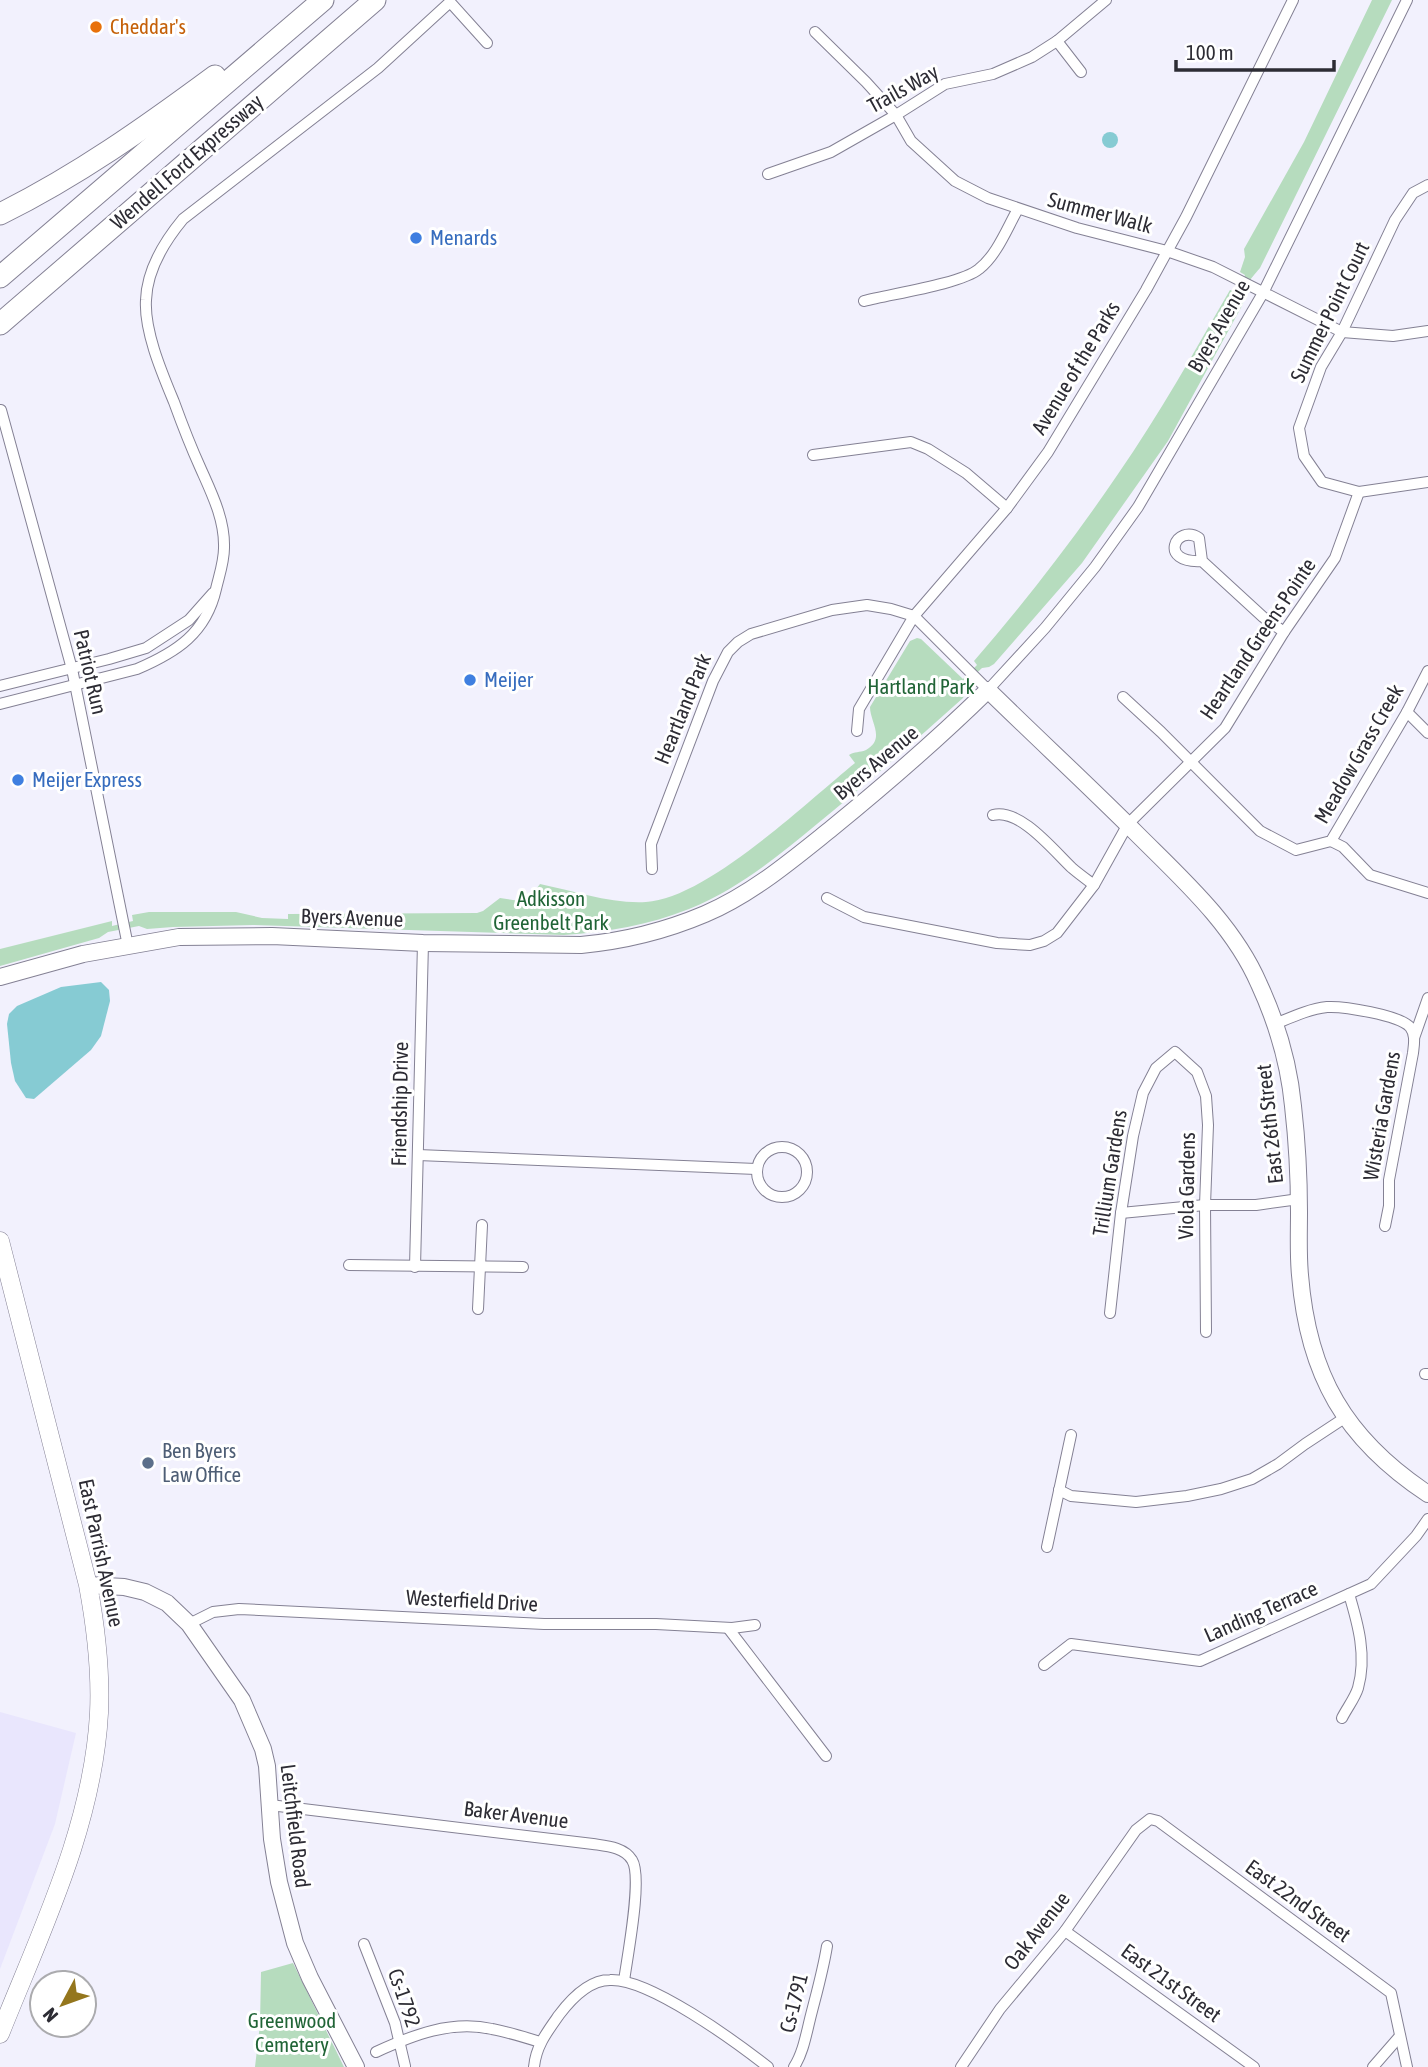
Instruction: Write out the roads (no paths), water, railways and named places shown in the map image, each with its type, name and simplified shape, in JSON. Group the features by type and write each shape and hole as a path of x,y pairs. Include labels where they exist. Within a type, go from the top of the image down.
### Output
{"highway":[{"path":"0,214 99,159 321,0"},
{"name":"Wendell Ford Expressway","path":"0,277 321,0"},
{"name":"Wendell Ford Expressway","path":"0,324 375,0"},
{"path":"0,338 111,228"}],"main road":[{"name":"East Parrish Avenue","path":"0,1241 88,1585 96,1629 100,1685 93,1768 72,1850 0,2034"}],"street":[{"name":"Trails Way","path":"768,174 831,152 945,84 993,74 1032,57 1057,41 1106,0"},
{"name":"Avenue of the Parks","path":"857,731 859,709 914,616 1007,508 1048,452 1146,290 1186,217 1293,0"},
{"name":"Byers Avenue","path":"0,977 83,954 192,936 272,936 424,943 607,943 656,932 704,915 750,890 794,859 939,738 1045,628 1095,567 1138,507 1263,293 1407,0"},
{"path":"0,704 75,686 155,662 180,646 200,627 213,603 224,548 223,527 164,376 151,339 148,318 147,292 153,266 164,242 183,219 378,68 450,2 487,43"},
{"name":"Summer Walk","path":"815,32 896,115 911,142 949,176 988,198 1077,228 1167,251 1213,267 1342,332 1393,336 1428,331"},
{"path":"1057,41 1081,72"},
{"name":"Summer Point Court","path":"1428,185 1413,193 1395,220 1342,332 1321,367 1299,428 1304,456 1322,482 1359,492 1428,482"},
{"path":"864,301 957,279 978,270 989,259 1018,209"},
{"name":"Patriot Run","path":"1,410 72,669 128,946"},
{"path":"813,454 911,442 928,449 966,473 1007,508"},
{"name":"Heartland Greens Pointe","path":"827,898 864,917 997,943 1030,945 1057,933 1094,885 1128,824 1226,728 1284,632 1335,558 1359,492"},
{"path":"1202,561 1263,617 1284,632"},
{"path":"0,686 146,648 189,620 215,591"},
{"name":"Heartland Park","path":"652,869 651,844 708,693 728,652 751,634 832,610 856,606 883,607 914,616 988,690"},
{"name":"Meadow Grass Creek","path":"1123,697 1260,831 1296,850 1331,841 1428,671"},
{"name":"East 26th Street","path":"988,690 1183,879 1218,918 1247,960 1284,1052 1293,1105 1299,1199 1300,1274 1306,1325 1322,1374 1353,1429 1399,1475 1428,1494"},
{"path":"1407,712 1428,733"},
{"path":"993,815 1001,813 1021,821 1094,885"},
{"path":"1331,841 1343,847 1370,875 1428,893"},
{"name":"Friendship Drive","path":"415,1267 424,943"},
{"path":"1414,1038 1428,998"},
{"name":"Wisteria Gardens","path":"1275,1024 1301,1013 1344,1006 1405,1023 1410,1028 1414,1038 1413,1053 1389,1180 1389,1206 1385,1226"},
{"name":"Viola Gardens","path":"1175,1052 1197,1072 1206,1096 1206,1332"},
{"name":"Trillium Gardens","path":"1110,1313 1121,1213 1143,1093 1156,1068 1175,1052"},
{"path":"786,1146 801,1154 807,1178 797,1192 782,1198 766,1192 760,1186 756,1169 763,1154 770,1149 786,1146"},
{"path":"418,1155 756,1169"},
{"path":"1121,1213 1205,1205 1256,1205 1299,1199"},
{"path":"478,1309 482,1225"},
{"path":"349,1265 523,1267"},
{"path":"1059,1490 1071,1496 1136,1502 1164,1500 1221,1489 1252,1479 1346,1418"},
{"path":"1047,1547 1071,1435"},
{"name":"Landing Terrace","path":"1044,1665 1071,1644 1199,1661 1371,1584 1428,1520"},
{"name":"Leitchfield Road","path":"88,1585 124,1587 145,1592 167,1604 189,1624 243,1700 267,1766 272,1839 279,1882 295,1943 356,2067"},
{"path":"1342,1718 1357,1689 1362,1656 1359,1628 1349,1594"},
{"name":"Westerfield Drive","path":"189,1624 213,1612 239,1609 544,1624 656,1623 728,1628 755,1625"},
{"path":"728,1628 826,1756"},
{"name":"Baker Avenue","path":"270,1805 618,1849 633,1861 637,1880 624,1981"},
{"name":"Oak Avenue","path":"961,2067 1000,2008 1065,1931 1145,1821"},
{"name":"East 22nd Street","path":"1145,1821 1158,1821 1391,1993 1407,2067"},
{"name":"East 21st Street","path":"1065,1931 1254,2067"},
{"name":"Cs-1792","path":"364,1944 395,2023 405,2066"},
{"name":"Cs-1791","path":"794,2067 805,2039 827,1946"},
{"path":"534,2067 540,2042 565,2007 583,1990 602,1981 624,1981 661,1996 702,2020 768,2067"},
{"path":"376,2052 427,2031 464,2026 491,2028 540,2042"},
{"path":"1373,2067 1400,2036"}],"water":[{"path":"1110,132 1116,134 1116,146 1110,148 1104,146 1102,140 1104,134"},
{"path":"101,982 109,990 110,1001 101,1036 91,1050 34,1099 26,1098 15,1081 11,1063 7,1024 9,1014 17,1006 61,987"}],"place":[{"name":"Cheddar's","path":"96,27"},
{"name":"Menards","path":"416,238"},
{"name":"Meijer","path":"470,680"},
{"name":"Meijer Express","path":"18,780"},
{"name":"Ben Byers Law Office","path":"148,1463"}],"park label":[{"name":"Hartland Park","path":"921,687"},
{"name":"Adkisson Greenbelt Park","path":"551,911"},
{"name":"Greenwood Cemetery","path":"292,2033"}]}
